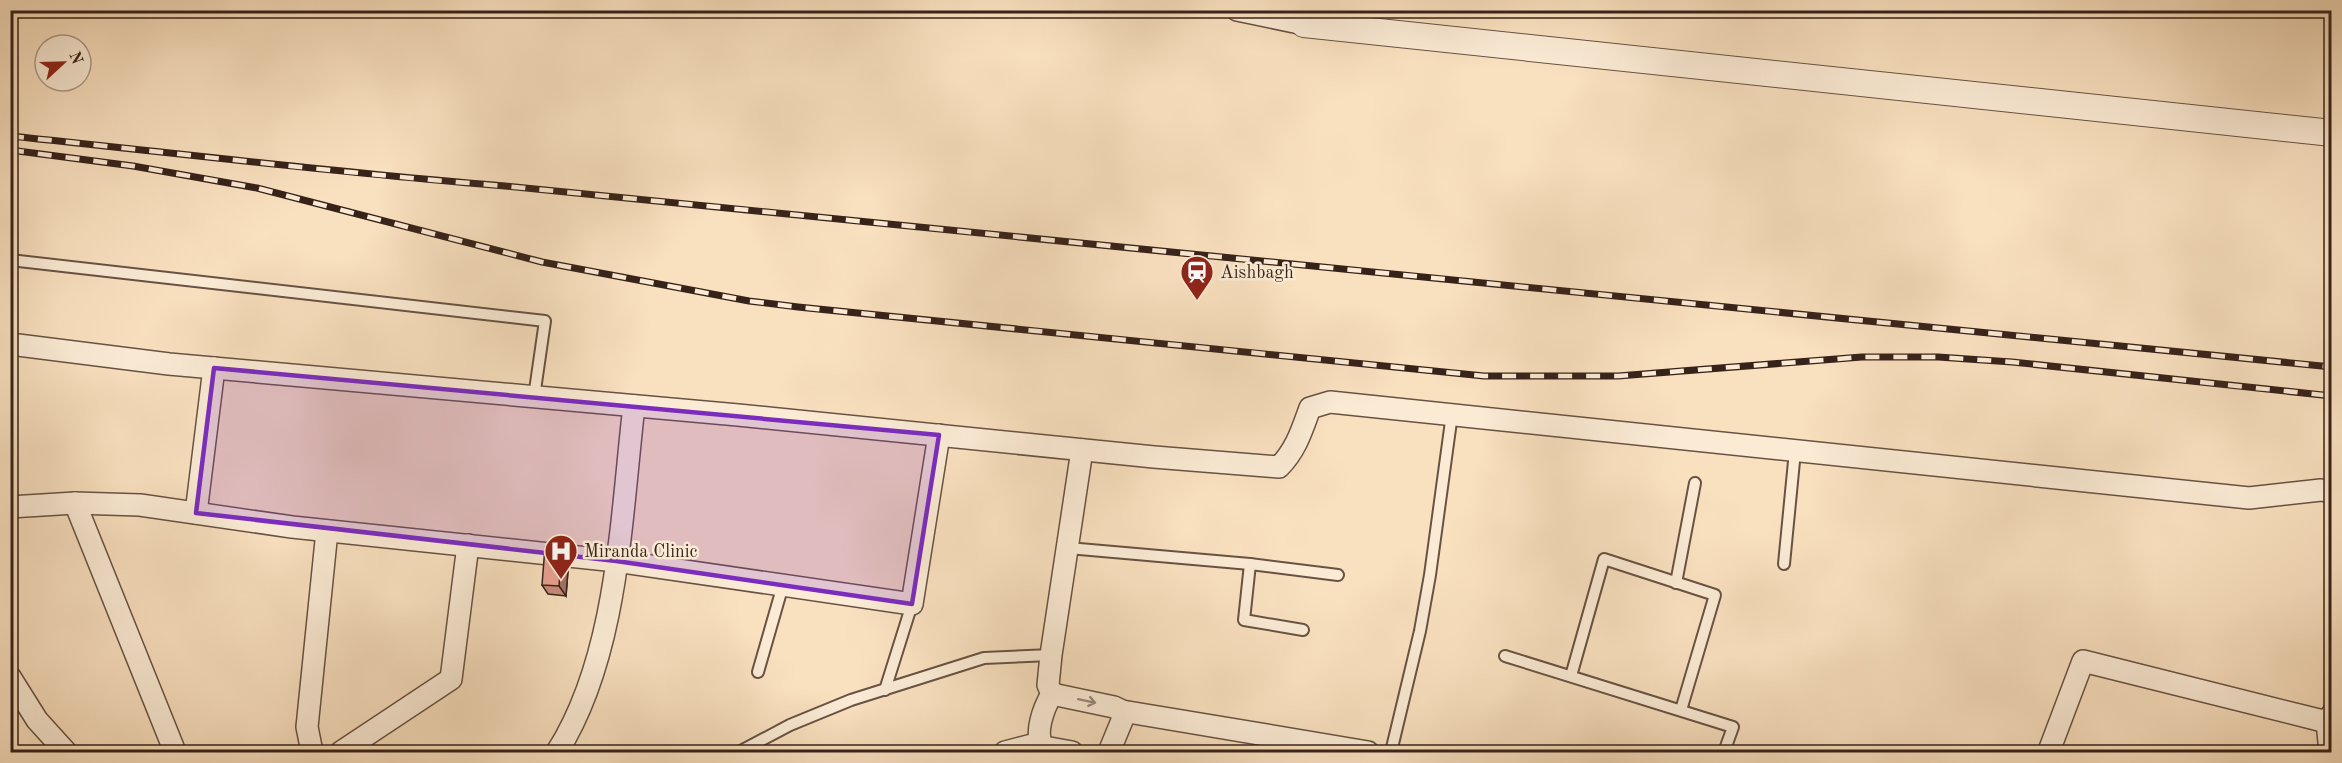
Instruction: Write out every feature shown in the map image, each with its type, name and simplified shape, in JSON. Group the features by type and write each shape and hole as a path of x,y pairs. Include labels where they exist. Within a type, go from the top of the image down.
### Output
{"street":[{"path":"1237,10 1574,51 2331,133"},
{"path":"10,344 214,368 1279,467 1299,440 1310,408 1330,402 2249,498 2321,490 2331,492"},
{"path":"196,513 214,368"},
{"path":"557,753 588,687 611,604 634,406"},
{"path":"10,507 75,503 140,505 327,531 616,561 912,604 939,435"},
{"path":"1052,694 1048,685 1051,655 1082,450"},
{"path":"75,503 175,753"},
{"path":"312,753 307,727 327,531"},
{"path":"341,753 451,679 468,545"},
{"path":"2049,751 2083,661 2329,718 2330,753"},
{"path":"10,677 37,720 66,753"},
{"path":"1052,694 1114,707 1122,711 1368,753"},
{"path":"1052,694 1046,704 1039,737 1040,743 1044,747 1072,753"},
{"path":"1109,753 1123,718 1122,711"},
{"path":"1005,753 1040,743"}],"lane":[{"path":"10,260 545,321 534,397"},
{"path":"1391,753 1424,609 1452,414"},
{"path":"1784,564 1796,450"},
{"path":"1676,583 1695,483"},
{"path":"1068,548 1338,574"},
{"path":"1571,676 1604,559 1715,595 1681,710"},
{"path":"1250,564 1244,620 1303,630"},
{"path":"758,672 783,585"},
{"path":"885,690 912,604"},
{"path":"739,753 790,725 852,700 984,658 1051,655"},
{"path":"1505,656 1733,728 1724,753"}],"highlighted area":[{"path":"214,368 939,435 912,604 616,561 196,513"}],"building":[{"path":"545,547 562,548 559,586 542,585"}],"railway":[{"path":"10,136 319,169 2332,367"},
{"path":"10,150 133,166 257,188 542,262 749,301 798,307 1484,376 1618,376 1862,357 1938,357 2012,362 2332,396"}],"place":[{"name":"Aishbagh","path":"1197,301"},
{"name":"Miranda Clinic","path":"561,580"}]}
